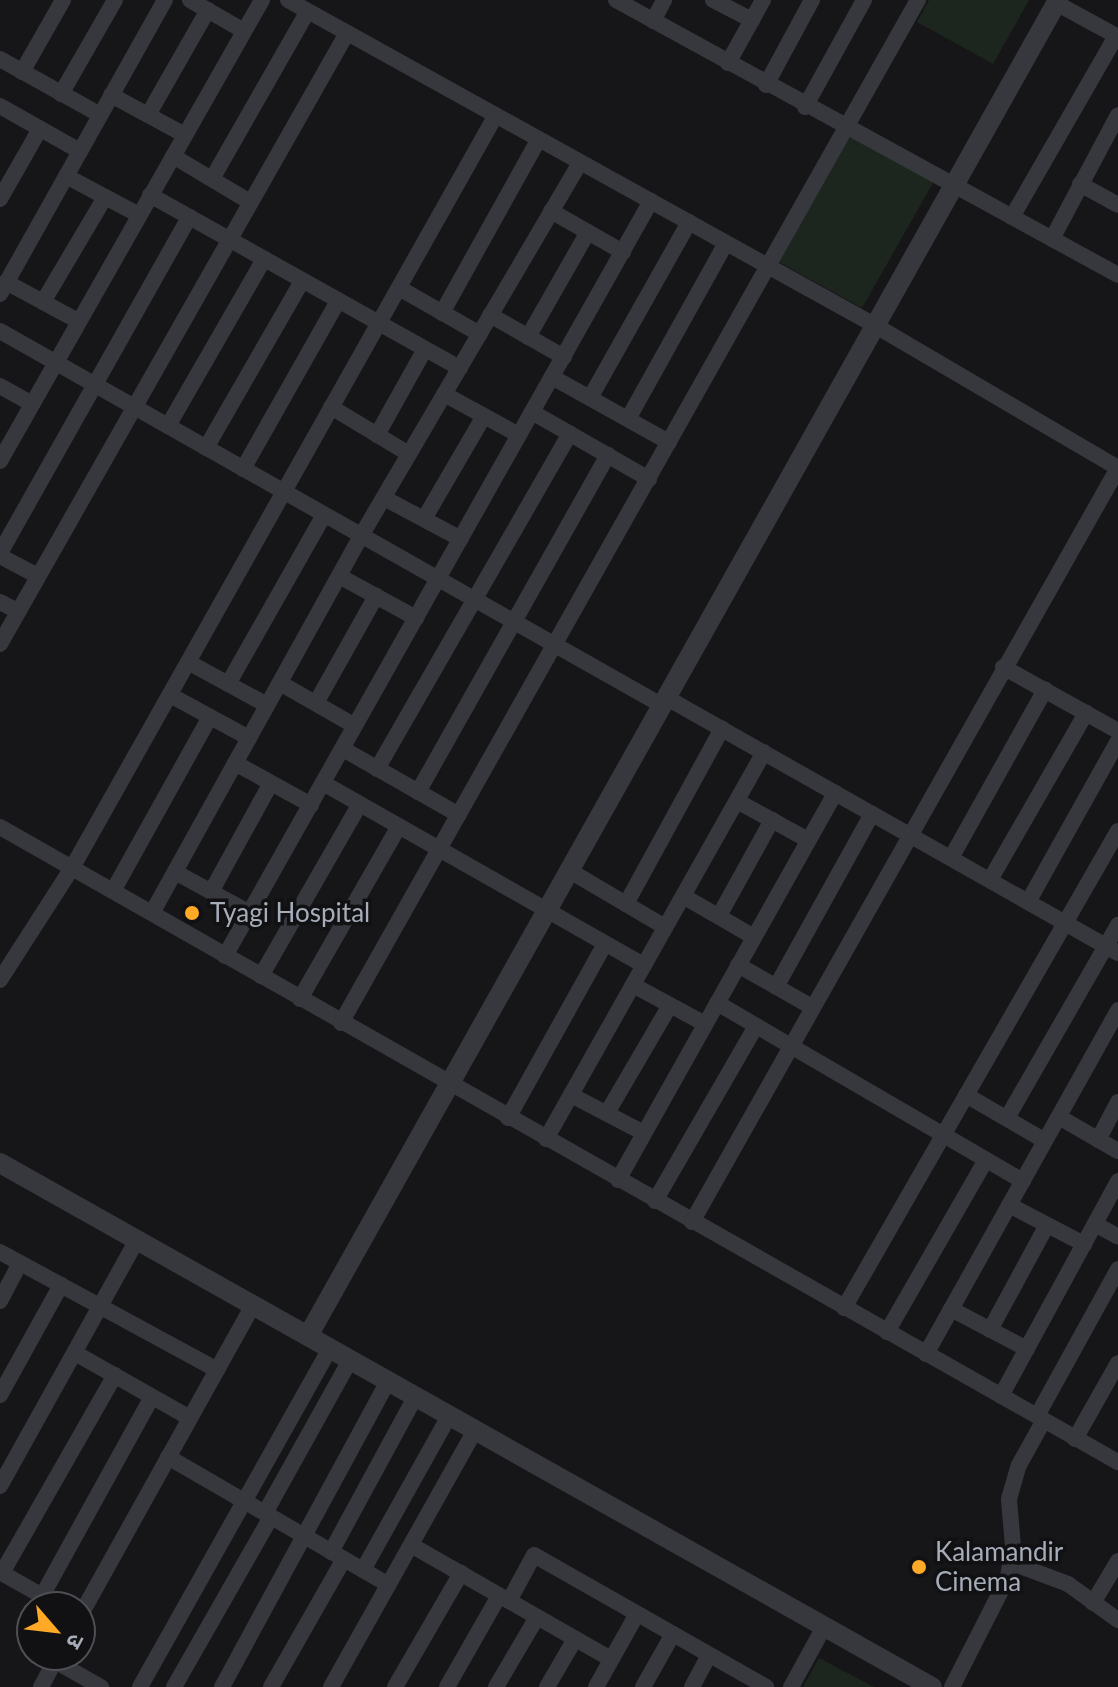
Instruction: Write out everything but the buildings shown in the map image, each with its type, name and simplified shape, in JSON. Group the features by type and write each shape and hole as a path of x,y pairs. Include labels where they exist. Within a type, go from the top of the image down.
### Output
{"street":[{"path":"22,72 63,0"},
{"path":"61,94 115,0"},
{"path":"78,321 43,302 3,288 165,0"},
{"path":"190,0 244,31"},
{"path":"0,461 262,0"},
{"path":"288,0 876,326 1118,468 692,1222"},
{"path":"617,0 844,129 956,184 1118,275"},
{"path":"653,21 664,0"},
{"path":"714,0 752,20"},
{"path":"728,63 763,0"},
{"path":"766,85 812,0"},
{"path":"805,107 864,0"},
{"path":"341,1023 918,0"},
{"path":"308,1336 1057,2 1117,36 1012,217"},
{"path":"148,115 208,10"},
{"path":"212,179 308,11"},
{"path":"0,644 347,33"},
{"path":"0,59 100,115"},
{"path":"111,95 185,135"},
{"path":"1,108 80,151"},
{"path":"0,980 72,868 496,115"},
{"path":"1052,239 1118,115"},
{"path":"0,199 40,129"},
{"path":"442,313 539,139"},
{"path":"173,156 250,202"},
{"path":"152,913 361,536 580,162"},
{"path":"66,176 139,215"},
{"path":"1080,184 1118,205"},
{"path":"150,195 460,368"},
{"path":"43,302 105,197"},
{"path":"225,956 651,201"},
{"path":"551,211 623,252"},
{"path":"38,576 0,554 189,217"},
{"path":"590,398 689,222"},
{"path":"528,337 588,232"},
{"path":"628,419 726,243"},
{"path":"168,426 264,259"},
{"path":"206,448 302,281"},
{"path":"399,288 480,334"},
{"path":"243,469 338,301"},
{"path":"490,315 564,357"},
{"path":"0,331 515,624 722,729 1112,950"},
{"path":"377,435 425,349"},
{"path":"552,377 669,442"},
{"path":"0,386 32,404"},
{"path":"444,394 519,435"},
{"path":"331,407 409,454"},
{"path":"532,412 649,479"},
{"path":"424,519 484,416"},
{"path":"377,769 476,602 570,434"},
{"path":"418,792 608,455"},
{"path":"384,498 461,539"},
{"path":"228,684 324,515"},
{"path":"339,576 416,618"},
{"path":"316,703 376,596"},
{"path":"0,602 18,611"},
{"path":"188,662 267,705"},
{"path":"1003,667 1118,731"},
{"path":"280,683 355,726"},
{"path":"951,858 1045,690"},
{"path":"170,695 249,738"},
{"path":"990,880 1086,713"},
{"path":"113,891 210,717"},
{"path":"626,904 722,729"},
{"path":"1028,902 1118,741"},
{"path":"343,749 459,815"},
{"path":"546,1139 764,752"},
{"path":"235,763 311,805"},
{"path":"211,892 271,783"},
{"path":"323,783 644,965"},
{"path":"618,1180 835,793"},
{"path":"737,801 808,840"},
{"path":"261,976 360,804"},
{"path":"776,987 872,814"},
{"path":"719,916 772,820"},
{"path":"300,999 399,826"},
{"path":"0,827 508,1118 1117,1460"},
{"path":"844,1308 1118,831"},
{"path":"570,871 665,927"},
{"path":"175,872 250,913"},
{"path":"683,896 754,937"},
{"path":"1007,1118 1112,950 1118,925"},
{"path":"508,1118 605,944"},
{"path":"738,965 812,1007"},
{"path":"633,985 705,1024"},
{"path":"717,1003 1023,1181"},
{"path":"607,1113 670,1005"},
{"path":"926,1354 1118,1011"},
{"path":"655,1201 756,1026"},
{"path":"571,1095 644,1133"},
{"path":"966,1095 1045,1141"},
{"path":"1098,1140 1118,1102"},
{"path":"1059,1117 1118,1151"},
{"path":"887,1332 986,1160"},
{"path":"0,1163 932,1687"},
{"path":"1001,1396 1118,1182"},
{"path":"1009,1205 1084,1244"},
{"path":"1095,1224 1118,1237"},
{"path":"990,1330 1047,1225"},
{"path":"0,1486 137,1240"},
{"path":"0,1252 217,1370"},
{"path":"0,1301 20,1263"},
{"path":"952,1687 1002,1594 1012,1563 1009,1499 1019,1465 1040,1418 1118,1269"},
{"path":"0,1395 61,1285"},
{"path":"94,1591 253,1305"},
{"path":"951,1309 1027,1349"},
{"path":"140,1687 330,1349"},
{"path":"75,1353 190,1418"},
{"path":"174,1687 350,1360"},
{"path":"1075,1439 1118,1363"},
{"path":"33,1591 1,1572 115,1375"},
{"path":"222,1687 388,1381"},
{"path":"45,1591 152,1397"},
{"path":"271,1687 415,1397"},
{"path":"363,1570 449,1416"},
{"path":"331,1687 475,1430"},
{"path":"168,1457 389,1585"},
{"path":"411,1545 611,1659"},
{"path":"447,1687 534,1555 709,1655 744,1682 766,1687"},
{"path":"1093,1603 1118,1561"},
{"path":"1012,1563 1052,1576 1118,1620"},
{"path":"395,1687 461,1573"},
{"path":"596,1687 637,1614"},
{"path":"496,1687 537,1617"},
{"path":"791,1687 824,1627"},
{"path":"643,1687 673,1634"},
{"path":"547,1687 575,1639"},
{"path":"692,1687 709,1655"},
{"path":"77,1671 101,1687"}],"shaded area":[{"path":"929,0 1029,0 993,64 917,22"},
{"path":"855,127 938,174 862,308 779,262"},
{"path":"819,1658 874,1687 803,1687"}],"place":[{"name":"Tyagi Hospital","path":"192,913"},
{"name":"Kalamandir Cinema","path":"919,1567"}]}
